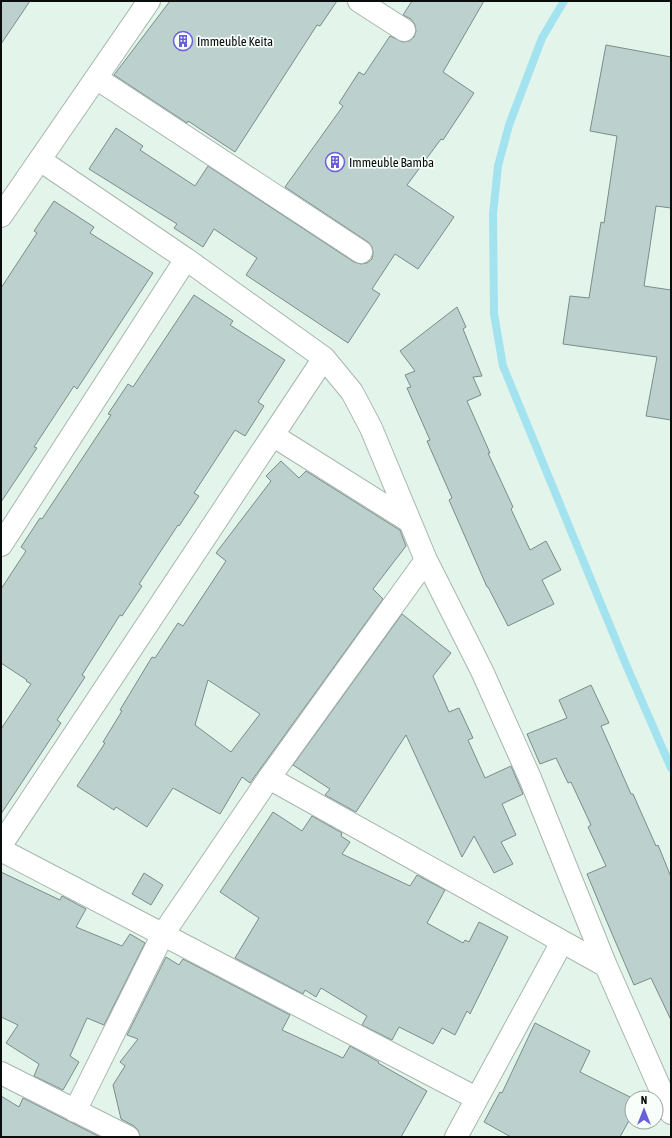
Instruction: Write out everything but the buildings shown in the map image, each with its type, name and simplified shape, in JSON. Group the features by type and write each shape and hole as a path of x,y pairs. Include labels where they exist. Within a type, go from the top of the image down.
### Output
{"street":[{"path":"1,216 149,1"},
{"path":"359,1 404,30"},
{"path":"96,78 361,252"},
{"path":"40,160 186,259 324,358 352,392 371,428 426,560 482,671 530,778 606,966 671,1114"},
{"path":"1,545 186,259"},
{"path":"1,845 274,436 324,358"},
{"path":"274,436 409,521"},
{"path":"75,1111 163,934 269,778 426,560"},
{"path":"269,778 606,966"},
{"path":"1,850 476,1098"},
{"path":"456,1137 562,942"},
{"path":"1,1073 128,1137"}],"waterway":[{"path":"564,1 542,38 509,125 498,166 493,214 494,314 503,366 627,667 671,768"}],"place":[{"name":"Immeuble Keita","path":"183,41"},
{"name":"Immeuble Bamba","path":"335,162"}]}
